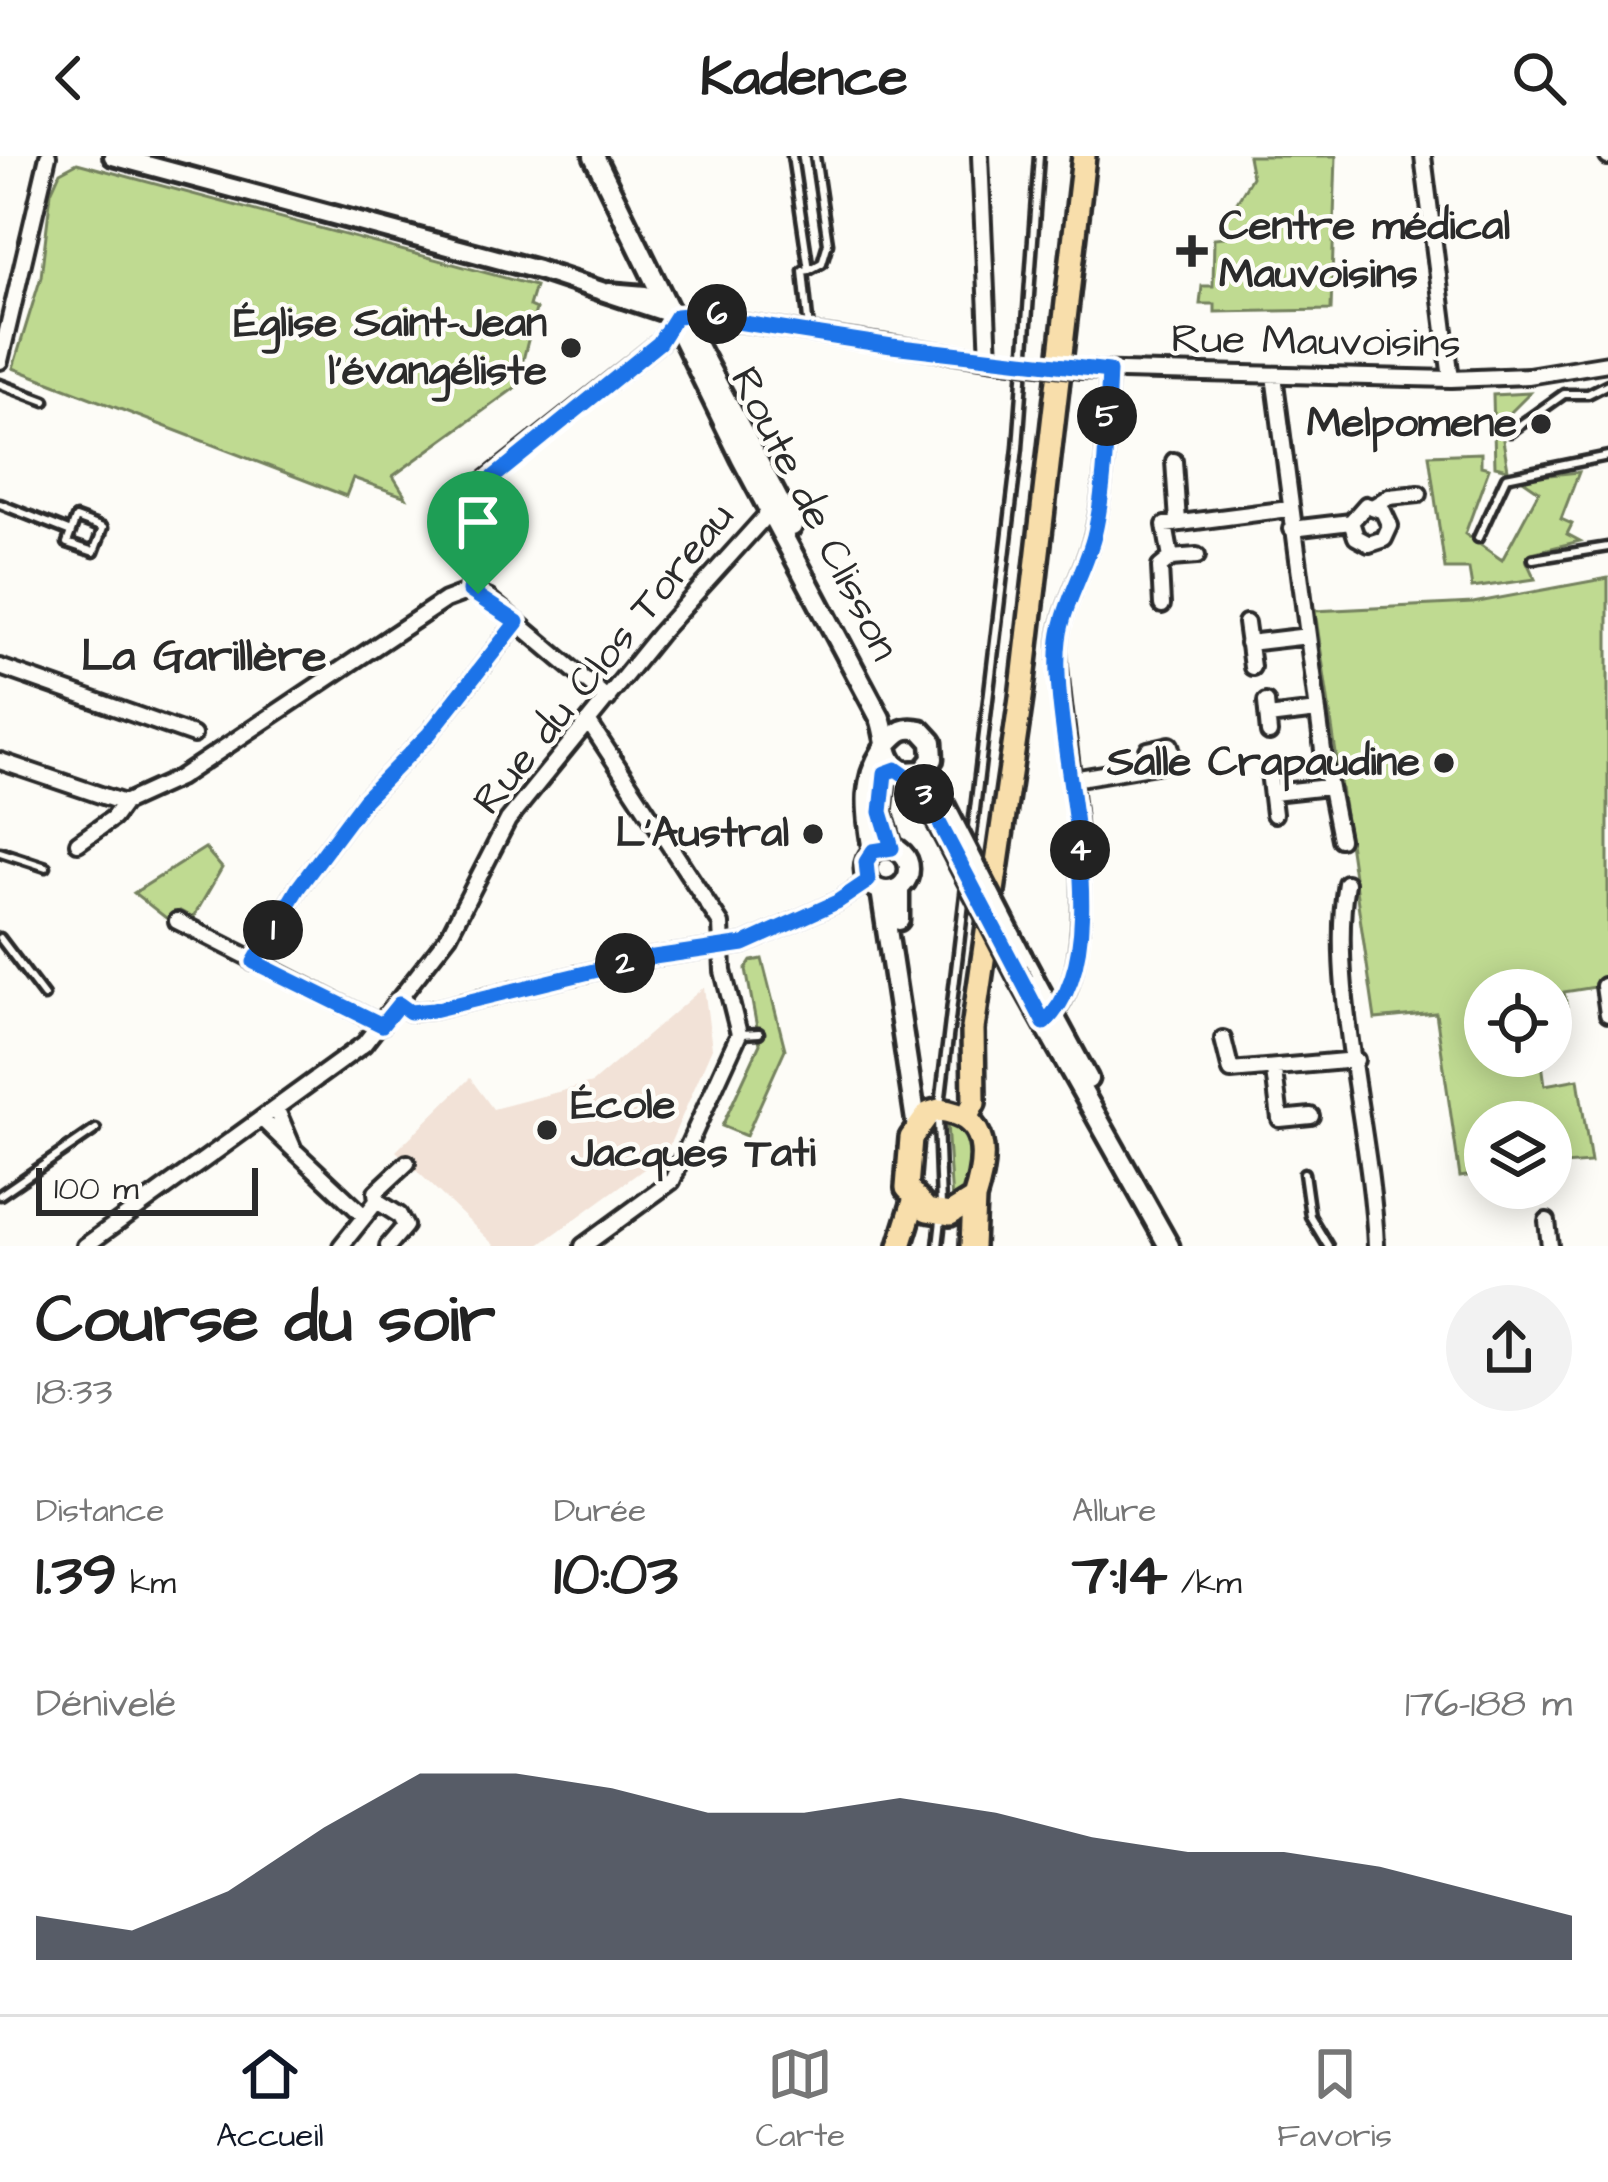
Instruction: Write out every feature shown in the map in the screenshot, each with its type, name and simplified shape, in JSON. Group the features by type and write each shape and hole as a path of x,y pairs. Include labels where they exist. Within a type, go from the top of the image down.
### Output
{"main road":[{"name":"Route de Clisson","path":"594,156 888,713 904,729 921,730 932,742 912,770 887,746 880,718 776,508"},
{"path":"966,1118 974,1103 974,1029 1021,698 1084,156"},
{"path":"883,886 909,866 883,849 867,776 904,729"},
{"path":"883,849 880,786 885,773 912,770 939,795 1049,1019 1141,1178 1169,1246"},
{"path":"912,770 1021,982 1049,1019"},
{"path":"883,849 866,862 883,886 928,1117 907,1174 914,1201 900,1246"},
{"path":"928,1117 966,1118 980,1132 985,1148 974,1198 972,1246"},
{"path":"914,1201 941,1214 959,1212 974,1198"}],"street":[{"path":"0,362 36,190 48,156"},
{"path":"113,156 538,270 602,293 645,295 676,316 659,343 484,481 475,502 470,591"},
{"path":"980,156 996,360"},
{"path":"1423,156 1451,379"},
{"name":"Rue Mauvoisins","path":"676,316 708,313 809,334 1081,370 1451,379 1608,363"},
{"path":"1049,1019 1071,991 1080,832 1059,637 1084,568 1103,491 1109,371"},
{"path":"1274,375 1317,711 1340,839"},
{"path":"1174,461 1178,522"},
{"path":"1351,522 1357,510 1388,497 1419,494"},
{"path":"1351,522 1364,542 1384,539 1389,518 1376,505"},
{"name":"Rue du Clos Toreau","path":"86,1246 277,1110 382,1025 449,935 508,820 776,508"},
{"path":"1171,558 1165,525 1289,509"},
{"path":"1292,529 1351,522"},
{"path":"1162,605 1160,567 1171,558 1197,556"},
{"path":"470,591 517,622 608,699"},
{"path":"78,843 113,818 124,803 179,778 445,601 470,591"},
{"path":"254,962 298,888 364,800 429,734 517,622"},
{"path":"1246,623 1252,667"},
{"path":"1248,643 1308,636"},
{"path":"0,667 193,734"},
{"path":"1268,717 1317,711"},
{"path":"583,1246 672,1181 739,1034 721,924 590,724"},
{"path":"0,761 124,803"},
{"path":"1073,779 1150,766"},
{"path":"1270,772 1274,814"},
{"path":"1273,793 1328,787"},
{"path":"1346,883 1342,943 1373,1173 1376,1246"},
{"path":"399,1004 410,1012 433,1010 647,958 722,948 783,929 883,886"},
{"path":"177,920 382,1025"},
{"path":"1604,986 1608,1014"},
{"path":"1223,1039 1231,1071 1274,1071 1356,1060"},
{"path":"1274,1071 1280,1119 1311,1116"},
{"path":"277,1110 294,1150"},
{"path":"263,1120 362,1214"},
{"path":"377,1201 376,1192 406,1163"},
{"path":"340,1246 377,1201"},
{"path":"377,1201 400,1215 405,1226 388,1246"},
{"path":"1547,1221 1550,1246"}],"lane":[{"path":"791,156 809,270"},
{"path":"809,334 803,271 822,263 828,243 815,156"},
{"path":"938,1246 941,1214 928,1117 1018,448 1039,156"},
{"path":"1560,371 1564,394"},
{"path":"0,384 45,401"},
{"path":"1510,432 1564,394 1588,394 1608,384"},
{"path":"1478,538 1506,477 1608,456"},
{"path":"0,504 71,532"},
{"path":"76,518 103,528 94,552 67,543 71,532 76,518"},
{"path":"1533,559 1608,547"},
{"path":"0,852 46,867"},
{"path":"0,938 44,996"},
{"path":"0,956 9,950"},
{"path":"739,1034 759,1033"},
{"path":"0,1195 96,1130"},
{"path":"1304,1174 1310,1216 1328,1246"}],"shaded area":[{"name":"École Jacques Tati","path":"704,987 712,1048 666,1153 538,1246 495,1246 396,1151 470,1078 493,1109 592,1083"}],"green space":[{"path":"1248,156 1336,156 1331,310 1215,312 1215,304 1200,304 1202,286 1213,286 1214,238 1225,237 1225,221 1252,177"},
{"path":"77,163 535,286 529,306 536,309 516,387 393,476 406,497 353,478 346,496 13,368 41,277 51,192 60,172"},
{"path":"1530,393 1500,423 1508,469 1495,466 1493,395"},
{"path":"1481,453 1481,466 1489,468 1465,534 1502,560 1539,491 1520,478 1579,472 1561,519 1572,524 1567,534 1580,541 1531,553 1526,560 1535,579 1472,588 1469,569 1445,569 1429,455"},
{"path":"1608,578 1608,985 1572,991 1572,969 1464,969 1464,1077 1544,1077 1545,1085 1578,1079 1591,1163 1572,1164 1572,1101 1464,1101 1464,1176 1460,1177 1436,1013 1375,1019 1315,611 1473,603"},
{"path":"205,848 222,868 193,918 180,911 166,918 134,893"},
{"path":"762,959 785,1049 746,1136 722,1126 760,1044 746,969 751,961"},
{"path":"947,1123 962,1126 975,1148 968,1193 952,1203"}],"place":[{"name":"Centre médical Mauvoisins","path":"1192,251"},
{"name":"Église Saint-Jean l'évangéliste","path":"571,348"},
{"name":"Melpomene","path":"1541,424"},
{"name":"Salle Crapaudine","path":"1444,763"},
{"name":"L'Austral","path":"813,834"},
{"name":"École Jacques Tati","path":"547,1130"}],"district":[{"name":"La Garillère","path":"204,657"}],"route":[{"path":"719,314 737,322 892,346 1109,371 1103,491 1058,650 1080,832 1071,991 1063,1006 1044,1023 916,779 896,769 885,773 880,786 881,812 892,848 873,851 866,862 868,881 837,902 744,944 647,958 433,1010 410,1012 399,1004 382,1025 254,962 298,888 364,800 429,734 517,622 478,594 470,591 475,502 484,481 659,343 676,316 719,314"}]}
